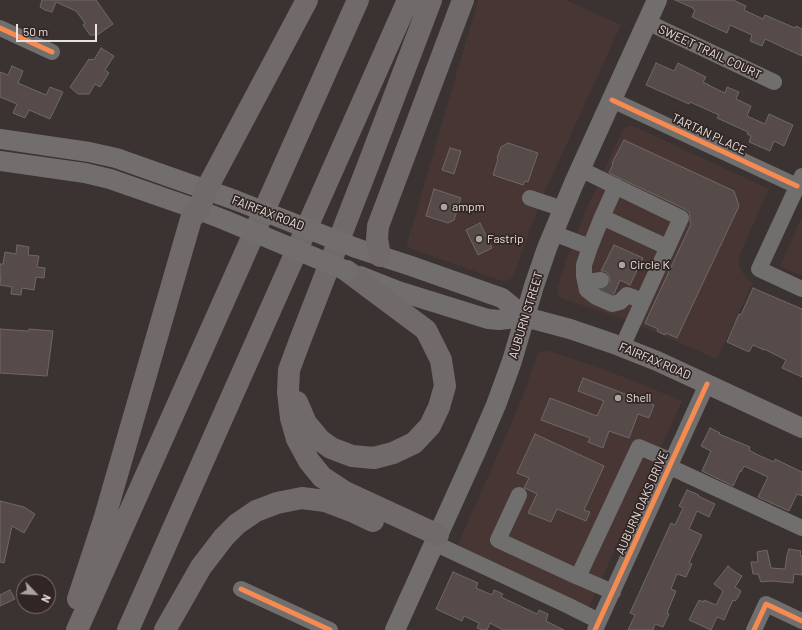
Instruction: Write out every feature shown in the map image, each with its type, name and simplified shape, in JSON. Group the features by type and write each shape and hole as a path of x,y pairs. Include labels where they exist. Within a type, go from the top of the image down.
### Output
{"highway":[{"path":"66,630 104,520 191,219 199,210 206,190 307,0"},
{"path":"78,630 358,0"},
{"path":"128,630 408,0"},
{"path":"431,0 299,342 289,370 288,392 291,418 297,439 309,461 322,477 345,492 435,542"},
{"path":"380,256 377,239 378,226 463,0"},
{"path":"299,342 295,384 297,403 306,423 320,440 331,448 352,456 374,458 393,453 414,443 430,426 439,407 445,386 441,360 426,330 347,271"},
{"path":"165,630 201,567 224,537 237,524 256,511 277,503 302,498 325,502 435,542"}],"main road":[{"name":"AUBURN STREET","path":"395,630 496,405 512,361 534,286 553,233 580,169 657,0"},
{"name":"FAIRFAX ROAD","path":"0,139 89,152 116,158 235,200 356,248 502,298 525,317"},
{"name":"FAIRFAX ROAD","path":"0,161 85,173 110,179 199,210 398,291 488,319 499,320 525,317 570,329 622,347 658,362 802,428"}],"street":[{"name":"SWEET TRAIL COURT","path":"647,22 774,82"},
{"path":"0,28 52,52"},
{"name":"TARTAN PLACE","path":"612,100 800,181"},
{"path":"580,169 681,218 622,347"},
{"path":"800,181 759,269 802,289"},
{"path":"616,186 602,217 584,266 594,281 588,290 596,297 612,304 620,302 619,292 643,301"},
{"path":"530,198 563,209"},
{"path":"602,217 668,248"},
{"path":"553,233 590,247"},
{"name":"AUBURN OAKS DRIVE","path":"597,626 707,384"},
{"path":"578,577 639,447 802,528"},
{"path":"519,495 498,540 613,592"},
{"path":"435,542 569,606 597,626"},
{"path":"241,589 330,630"},
{"path":"754,630 766,604 802,621"}],"shaded area":[{"path":"478,0 566,0 621,25 546,189 514,275 507,281 502,281 406,247"},
{"path":"628,126 633,126 769,189 739,256 739,264 742,272 747,279 753,283 717,359 630,321 563,299 558,295 557,289 567,258 586,210 622,131"},
{"path":"802,217 802,276 780,266"},
{"path":"544,351 591,365 682,401 588,610 456,549 521,401 536,357 540,352"}],"building":[{"path":"42,0 96,0 113,24 97,35 90,35 83,25 85,23 76,11 56,2 52,12 45,10 40,7"},
{"path":"675,0 733,0 746,6 744,10 763,19 765,15 795,28 796,26 802,29 802,56 765,39 762,46 750,41 752,35 730,25 727,33 692,17 695,10 693,8"},
{"path":"101,48 114,56 105,70 109,73 100,87 95,84 89,94 78,94 70,87 89,59 94,60"},
{"path":"656,63 674,71 678,63 706,77 703,82 708,85 725,93 727,87 739,92 736,99 751,106 747,116 765,124 769,114 793,125 784,146 774,141 770,151 749,142 751,136 747,134 748,132 717,118 719,115 690,102 689,104 646,85"},
{"path":"12,66 23,71 18,83 46,95 50,87 63,92 50,119 29,110 25,118 13,113 17,104 0,97 0,72 8,75"},
{"path":"624,140 734,191 739,206 677,338 666,333 665,335 657,331 658,329 645,323 691,224 689,212 609,173 613,164 612,163"},
{"path":"508,143 538,153 528,182 525,181 523,185 493,175 501,147"},
{"path":"450,148 461,151 454,174 442,170"},
{"name":"ampm","path":"434,189 461,198 454,220 448,223 426,216"},
{"name":"Fastrip","path":"480,223 492,248 478,255 466,230"},
{"path":"17,245 29,247 28,255 39,256 37,267 45,268 44,278 36,277 34,290 22,288 21,295 11,294 12,287 0,285 0,264 3,264 5,252 16,254"},
{"name":"Circle K","path":"614,245 643,258 630,285 620,280 613,294 602,289 607,287 610,283 610,279 605,271 601,271"},
{"path":"753,288 802,309 802,377 782,368 786,360 764,349 753,345 749,352 727,342 739,314 741,315"},
{"path":"0,329 53,331 47,376 0,373"},
{"path":"583,378 654,405 649,418 638,414 629,438 609,431 603,448 588,442 590,438 541,420 550,398 597,416 604,401 578,391"},
{"path":"710,428 720,433 719,434 750,447 749,450 758,455 774,462 775,459 802,472 802,496 797,494 789,511 758,497 768,477 744,466 733,486 702,471 711,451 701,446"},
{"path":"535,434 604,466 584,510 590,512 586,521 557,509 551,522 528,513 537,494 524,488 529,478 517,473"},
{"path":"687,490 715,504 709,517 697,511 689,529 702,535 689,563 692,564 686,577 677,574 671,589 676,591 667,613 669,614 663,627 655,624 653,630 628,630 635,615 630,613 671,523 675,525 683,508 679,506"},
{"path":"0,501 24,507 35,514 24,533 12,526 4,563 0,562"},
{"path":"789,549 801,551 800,556 802,556 802,575 794,574 793,583 771,581 761,582 758,574 753,574 751,562 758,562 757,552 767,550 771,568 785,569"},
{"path":"728,566 742,576 735,587 741,591 735,601 733,600 724,620 717,617 711,630 689,620 699,600 704,602 704,600 716,605 723,591 714,584"},
{"path":"453,572 478,583 476,588 492,595 494,590 503,594 501,597 537,614 539,610 548,614 546,621 564,630 503,630 490,623 487,630 483,630 477,628 479,623 464,616 462,621 436,609"},
{"path":"10,590 15,599 0,606 0,595"}],"tunnel":[{"path":"598,287 614,294"}],"cycle path":[{"path":"0,28 52,52"},
{"path":"612,100 797,186"},
{"path":"595,630 707,384"},
{"path":"241,589 330,630"},
{"path":"754,630 766,604 802,621"}],"place":[{"name":"ampm","path":"444,207"},
{"name":"Fastrip","path":"479,239"},
{"name":"Circle K","path":"622,265"},
{"name":"Shell","path":"618,398"}]}
